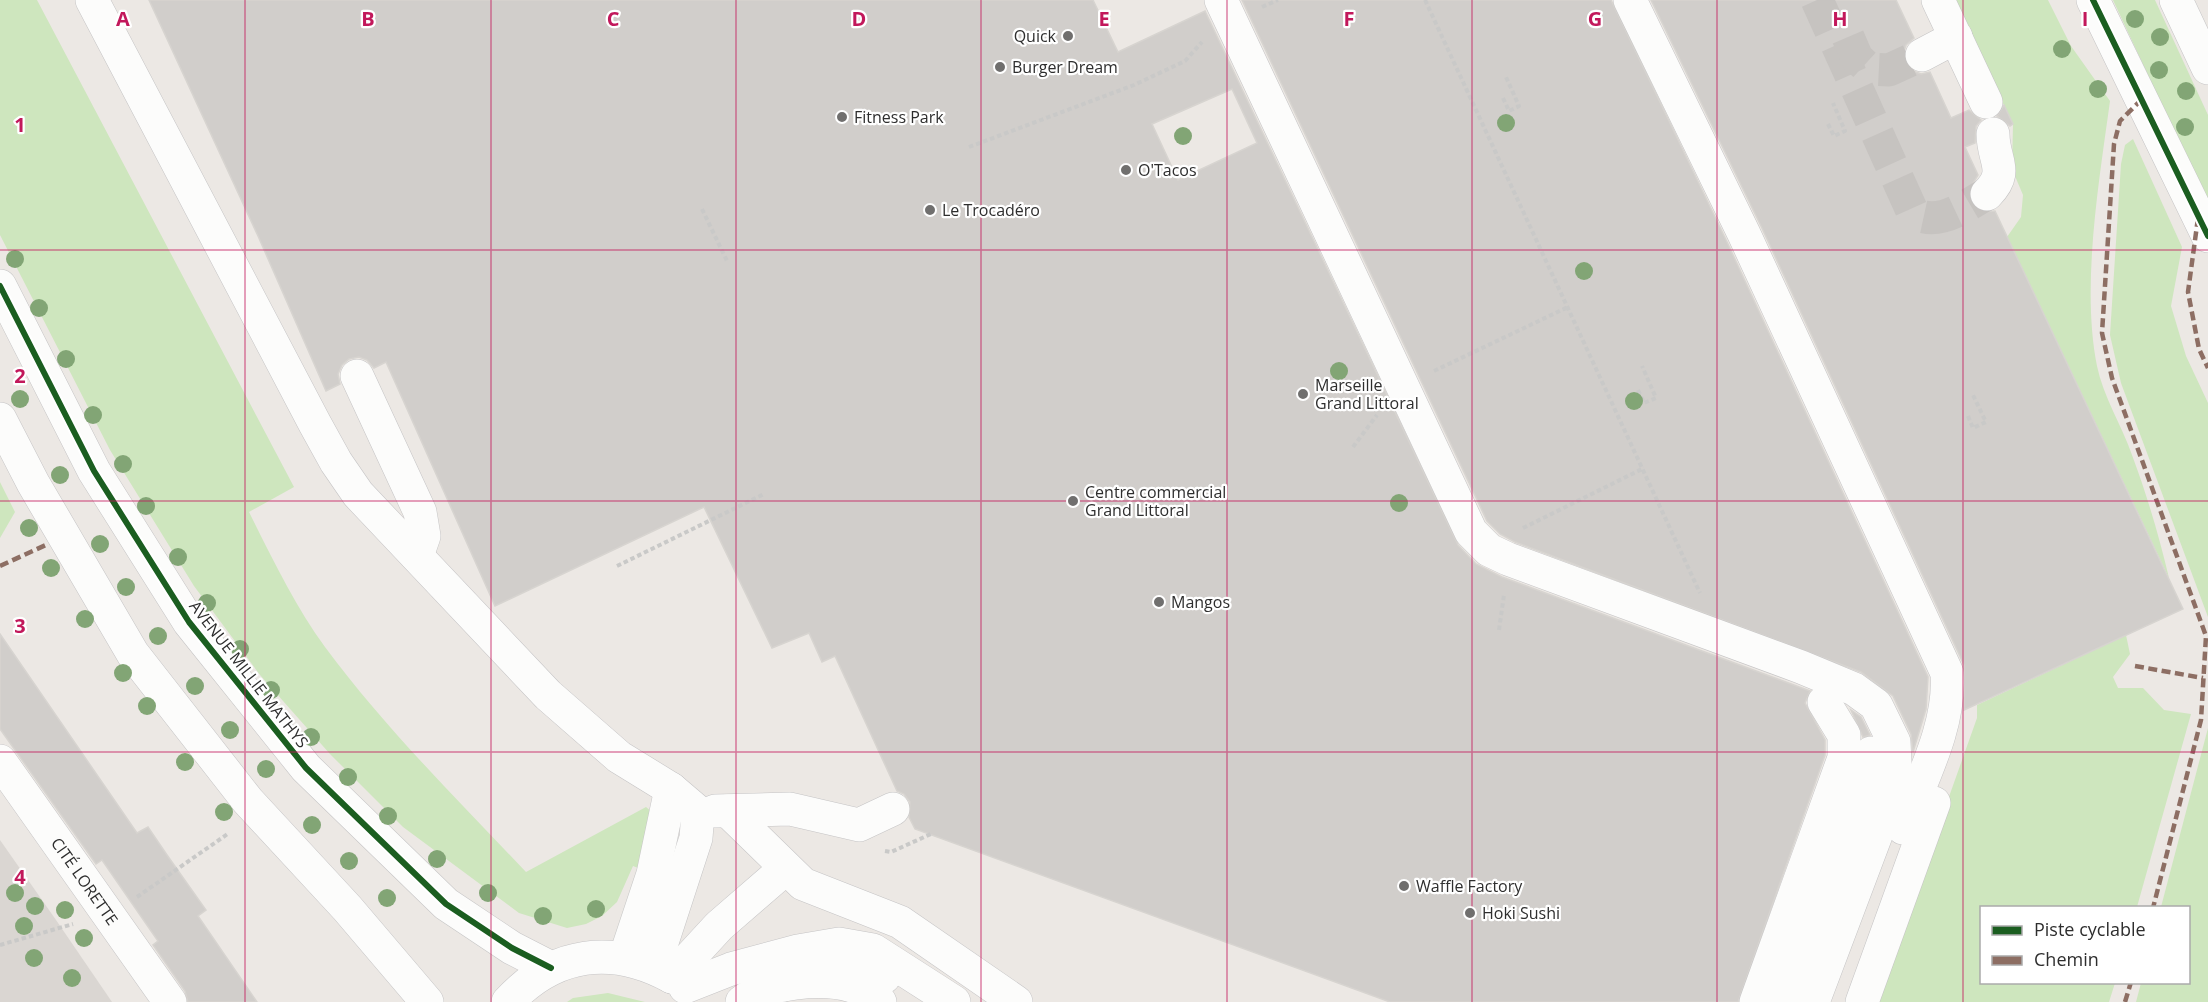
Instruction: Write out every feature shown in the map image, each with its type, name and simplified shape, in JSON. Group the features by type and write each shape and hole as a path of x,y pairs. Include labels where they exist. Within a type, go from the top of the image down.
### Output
{"street":[{"path":"92,0 336,462 358,494 548,694 619,757 671,789 713,811 803,884 900,922 1016,1002"},
{"path":"1221,0 1471,532 1489,550 1508,559 1854,688 1876,705 1894,742 1896,782 1813,1002"},
{"path":"1630,0 1744,234 1947,673 1949,696 1944,718 1837,1002"},
{"path":"1938,0 1986,102"},
{"path":"2080,0 2123,61"},
{"path":"2093,0 2208,236"},
{"path":"2176,0 2208,68"},
{"path":"1922,55 1956,37"},
{"path":"1987,194 1998,183 2000,168 1993,134"},
{"name":"AVENUE MILLIE MATHYS","path":"0,286 94,471 189,622 306,768 446,904 512,948 551,968"},
{"path":"357,376 420,512 424,536 417,556"},
{"path":"0,419 33,483 133,654 248,801 347,908 427,1002"},
{"path":"1756,1002 1844,758 1844,735 1824,702"},
{"path":"1862,1002 1958,739 1963,710"},
{"path":"1785,1002 1862,789 1871,753"},
{"name":"CITÉ LORETTE","path":"0,761 170,1002"},
{"path":"667,978 653,874 671,789"},
{"path":"713,811 790,809 859,825 893,809"},
{"path":"667,978 696,838 713,811"},
{"path":"667,978 737,909 786,868"},
{"path":"508,1002 523,986 551,968 575,960 600,956 667,978 731,969 798,951 839,944 873,950 954,1002"},
{"path":"742,1002 834,967 873,971 927,1002"},
{"path":"783,985 825,980 853,986 880,1002"}],"path":[{"path":"1425,0 1644,468 1720,637"},
{"path":"1503,98 1509,111 1519,106 1506,78"},
{"path":"969,147 1134,85"},
{"path":"1828,124 1834,136 1845,130 1833,103"},
{"path":"702,209 728,263"},
{"path":"1353,447 1402,386 1568,307"},
{"path":"1638,390 1644,403 1656,398 1642,366"},
{"path":"1968,416 1973,428 1986,422 1973,395"},
{"path":"1499,630 1508,559 1524,526 1644,468"},
{"path":"617,566 764,494"},
{"path":"201,853 234,829"}],"green space":[{"path":"0,0 37,0 294,487 249,512 304,615 348,677 422,762 526,872 646,807 652,812 638,868 633,866 617,902 602,916 586,924 567,928 519,913 403,827 330,754 260,675 194,586 110,450 0,235"},
{"path":"1953,0 2048,0 2071,46 2110,101 2093,234 2091,302 2093,335 2100,377 2137,470 2169,578 2007,237 2021,217 2023,195 2012,169 2013,124"},
{"path":"2113,0 2155,0 2208,115 2208,204"},
{"path":"2133,139 2182,247 2171,306 2186,356 2208,403 2208,617 2121,383 2110,335 2121,164 2125,145"},
{"path":"0,482 15,512 0,538"},
{"path":"2126,635 2130,654 2113,677 2118,688 2143,688 2164,710 2191,714 2137,906 1980,906 1980,984 2115,984 2109,1002 1876,1002 1977,718 1977,705"},
{"path":"2208,728 2208,1002 2136,1002 2141,984 2190,984 2190,906 2161,906"},
{"path":"608,993 645,1002 567,1002 573,998"}],"shaded area":[{"path":"0,840 56,920 112,1002 0,1002"}],"building":[{"name":"Centre commercial Grand Littoral","path":"149,0 1093,0 1118,52 1205,11 1458,545 1476,564 1502,577 1810,691 1805,703 1825,740 1825,755 1738,1002 1390,1002 915,829 909,817 910,802 904,794 897,791 835,656 822,662 809,633 772,648 704,507 495,606 386,362 374,368 367,360 359,357 349,359 342,365 338,374 340,384 326,391 258,236","holes":["1232,89 1257,143 1178,180 1152,124"]},
{"path":"1242,0 1611,0 1727,242 1928,677 1926,709 1913,752 1911,734 1893,696 1861,672 1515,542 1500,534 1487,521"},
{"path":"1651,0 1896,0 1914,38 1906,45 1903,54 1906,64 1913,71 1921,74 1930,72 1951,118 1969,110 1981,120 1976,126 1975,143 1965,147 1978,175 1969,190 1970,201 1974,208 1983,212 1995,211 2183,609 1964,710 1964,665 1761,226"},
{"path":"2004,105 2013,124 2010,126 1997,116"},
{"path":"0,634 137,833 148,827 206,910 198,916 257,1002 188,1002 185,991 153,945 158,941 102,860 96,864 0,729"},
{"path":"1851,710 1861,717 1870,735 1863,737"}],"tunnel":[{"path":"1817,0 1913,213 1923,217 1942,217 1987,194"},
{"path":"1848,37 1857,58 1869,69 1889,70 1922,55"}],"marked path":[{"path":"2142,99 2120,121 2114,144 2102,333 2112,378 2206,636 2201,720 2154,906"},
{"path":"2198,218 2188,292 2199,349 2208,368"},
{"path":"0,566 48,544"},
{"path":"2135,666 2203,678"},
{"path":"2125,1002 2130,984"}],"cycle path":[{"path":"2093,0 2208,236"},
{"path":"0,286 94,471 189,622 306,768 446,904 512,948 551,968"}],"place":[{"name":"Quick","path":"1068,36"},
{"name":"Burger Dream","path":"1000,67"},
{"name":"Fitness Park","path":"842,117"},
{"name":"O'Tacos","path":"1126,170"},
{"name":"Le Trocadéro","path":"930,210"},
{"name":"Marseille Grand Littoral","path":"1303,394"},
{"name":"Centre commercial Grand Littoral","path":"1073,501"},
{"name":"Mangos","path":"1159,602"},
{"name":"Waffle Factory","path":"1404,886"},
{"name":"Hoki Sushi","path":"1470,913"}]}
